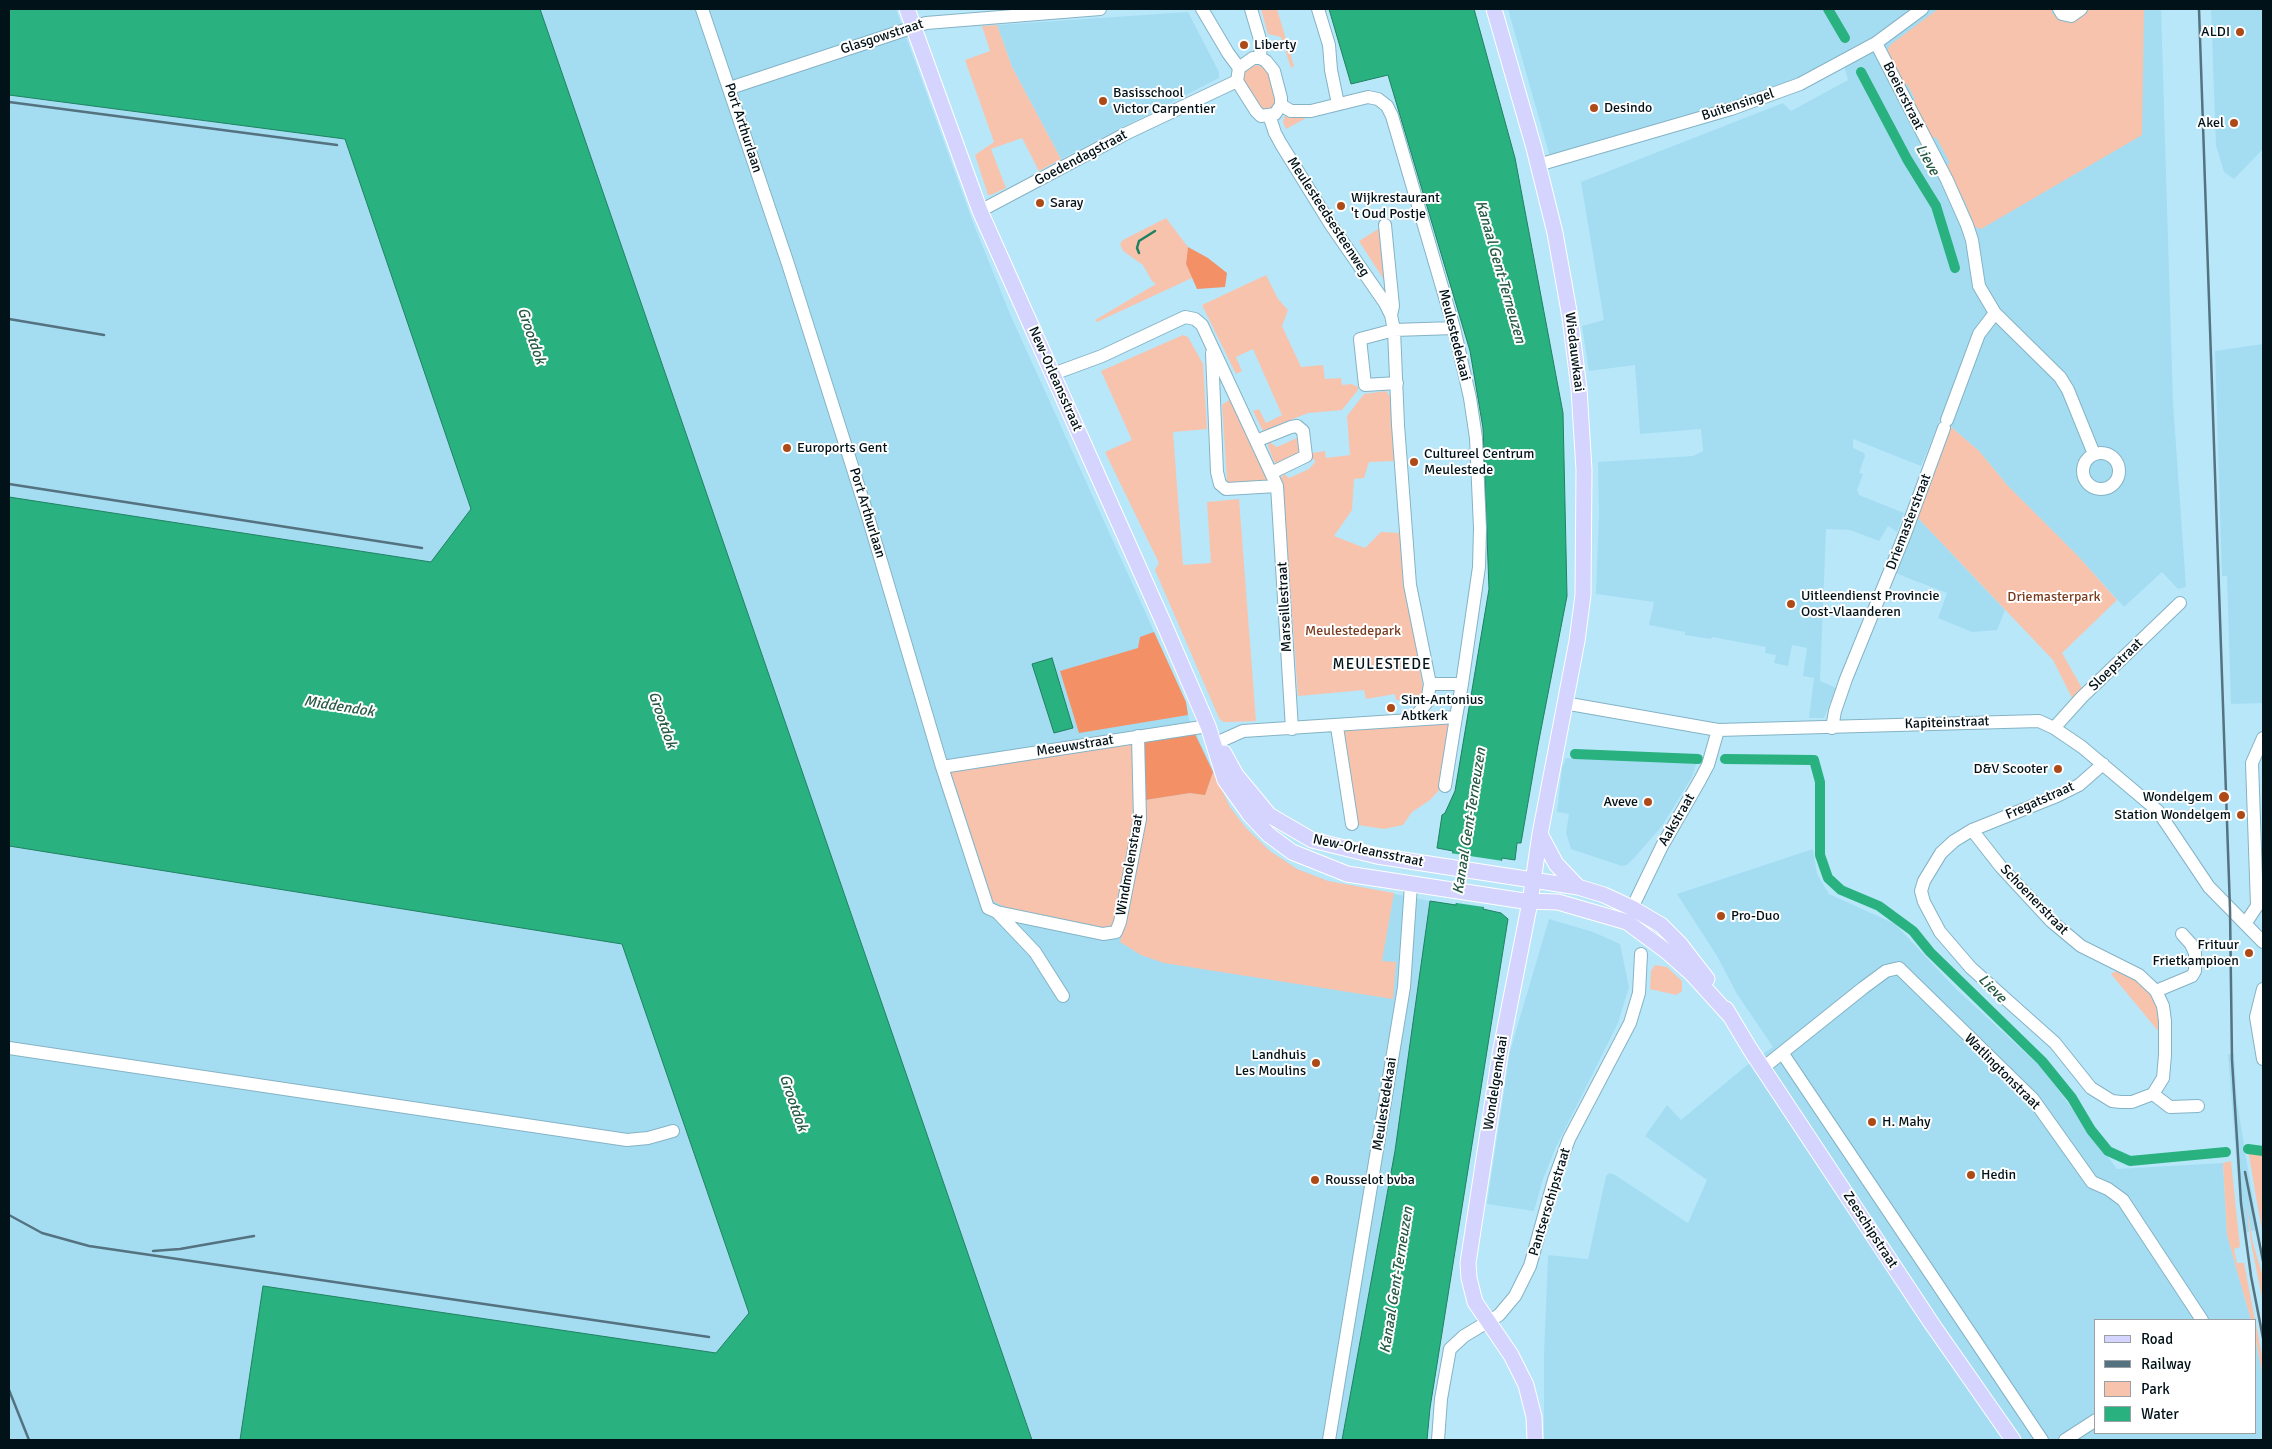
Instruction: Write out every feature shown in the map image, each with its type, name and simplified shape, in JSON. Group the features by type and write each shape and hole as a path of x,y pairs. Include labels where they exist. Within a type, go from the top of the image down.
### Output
{"main road":[{"name":"New-Orleansstraat","path":"907,9 980,211 1208,726 1225,780 1250,815 1269,835 1292,852 1346,874 1530,902"},
{"name":"Wiedauwkaai","path":"1494,9 1555,233 1570,317 1583,439 1585,539 1583,595 1578,641 1564,702"},
{"name":"Wondelgemkaai","path":"1489,1322 1480,1312 1475,1302 1469,1278 1468,1263 1500,1054 1530,902 1540,834 1564,702"},
{"name":"New-Orleansstraat","path":"1214,744 1225,753 1236,775 1269,815 1296,833 1327,845 1431,865 1533,880"},
{"name":"Zeeschipstraat","path":"1540,834 1556,864 1578,887"},
{"name":"Zeeschipstraat","path":"1533,880 1578,887 1604,895 1632,908 1661,925 1680,944 1711,984 1763,1068 1932,1324 2013,1440"},
{"name":"Zeeschipstraat","path":"1530,902 1558,902 1627,922 1666,950 1686,968 1731,1017"},
{"path":"1489,1322 1519,1368 1526,1385 1534,1417 1535,1440"}],"street":[{"name":"Port Arthurlaan","path":"702,9 730,88 866,510 942,767 988,908 997,912 1035,952 1063,996"},
{"name":"Glasgowstraat","path":"730,88 926,23 1100,9"},
{"path":"1202,9 1228,54 1239,68"},
{"path":"1251,9 1261,43 1260,58"},
{"path":"1318,9 1329,45 1331,70 1338,101"},
{"name":"Buitensingel","path":"1538,165 1595,150 1766,97 1800,84 1876,43 1922,9"},
{"path":"2059,9 2062,14 2071,16 2080,9"},
{"name":"Boeierstraat","path":"1876,43 1961,212 1972,240 1979,286 1995,313 2060,377 2094,454"},
{"path":"1253,58 1260,58 1270,65 1274,71 1281,98 1281,104 1274,114 1261,116 1236,81 1239,68 1253,58"},
{"name":"Goedendagstraat","path":"980,211 1125,134 1236,81"},
{"name":"Meulestedekaai","path":"1281,104 1296,112 1311,111 1338,101 1368,96 1378,99 1387,106 1392,116 1454,328 1470,398 1476,438 1480,528 1476,593 1456,717"},
{"name":"Meulesteedsesteenweg","path":"1269,115 1281,144 1331,225 1385,303 1391,315 1394,330 1398,425 1410,585 1430,684"},
{"name":"Meulesteedsesteenweg","path":"1385,225 1393,306 1391,315"},
{"name":"Driemasterstraat","path":"1832,728 1835,711 1846,679 1905,534 1979,334 1995,313"},
{"name":"Marseillestraat","path":"1053,374 1102,356 1185,317 1195,319 1202,325 1277,486 1292,729"},
{"path":"1397,383 1365,385 1360,339 1394,330 1454,328"},
{"name":"Marseillestraat","path":"1212,348 1213,398 1220,484 1226,489 1277,486"},
{"path":"1213,398 1220,392 1232,391"},
{"path":"1256,441 1291,427 1297,426 1303,431 1306,456 1271,473"},
{"name":"Sloepstraat","path":"2054,728 2082,697 2180,604"},
{"path":"1415,720 1427,702 1430,684 1462,684"},
{"name":"Kapiteinstraat","path":"1564,702 1718,730 2039,722 2054,728 2103,764 2158,811 2209,887 2263,942"},
{"path":"1214,744 1243,732 1337,727 1456,717 1445,786"},
{"name":"Meeuwstraat","path":"942,767 1208,726"},
{"path":"1337,727 1352,824"},
{"name":"Aakstraat","path":"1632,908 1662,846 1704,772 1718,730"},
{"name":"Windmolenstraat","path":"997,912 1103,934 1116,932 1120,922 1140,819 1138,736"},
{"path":"2245,924 2257,906 2252,763 2262,746"},
{"name":"Fregatstraat","path":"2103,764 2079,785 2057,796 1972,830 1954,841 1941,853 1924,881 1921,891 1924,902 1940,932 1971,968 2055,1043 2096,1092 2112,1101 2121,1102 2132,1102 2153,1094"},
{"name":"Schoenerstraat","path":"1972,830 2001,866 2051,921 2082,946 2139,975 2156,992"},
{"name":"Meulestedekaai","path":"1330,1440 1404,986 1411,885"},
{"path":"2182,934 2194,953 2195,971 2192,976 2156,992 2162,1006 2164,1038 2163,1078 2153,1094 2170,1107 2198,1106"},
{"name":"Pantserschipstraat","path":"1489,1322 1500,1315 1509,1304 1530,1266 1554,1180 1570,1140 1630,1023 1639,993 1641,954"},
{"name":"Watlingtonstraat","path":"1763,1068 1886,971 1899,968 2033,1099 2092,1182 2108,1189 2123,1200 2201,1319"},
{"path":"2263,989 2256,1017 2263,1059"},
{"path":"9,1048 627,1140 648,1138 673,1132"},
{"path":"1783,1054 2042,1440"},
{"path":"1438,1440 1450,1349 1464,1336 1489,1322"},
{"path":"2066,1440 2094,1421"}],"shaded area":[{"path":"540,9 896,9 974,225 1010,314 1186,702 1189,719 1230,807 1246,828 1270,851 1297,869 1328,881 1430,901 1395,1151 1342,1440 1032,1440"},
{"path":"1508,9 2161,9 2173,403 2186,587 2178,589 2162,572 2124,607 2078,556 2008,486 1979,451 1950,426 1940,420 1921,466 1853,439 1853,448 1864,453 1865,456 1859,473 1863,474 1857,490 1859,495 1904,513 1897,532 1888,526 1879,541 1850,530 1826,529 1820,681 1836,688 1824,718 1809,718 1814,678 1803,676 1807,648 1792,645 1788,666 1774,663 1776,655 1765,653 1766,647 1712,637 1711,639 1685,635 1685,632 1649,625 1654,602 1596,594 1599,514 1598,462 1693,456 1703,451 1701,429 1640,434 1635,365 1589,371 1582,326 1604,320 1581,182 1783,103 1791,111 1848,80 1842,58 1778,86 1708,112 1550,157"},
{"path":"2211,9 2263,9 2263,149 2234,179 2224,172 2216,146"},
{"name":"Basisschool Victor Carpentier","path":"1188,12 1219,72 1219,78 1061,159 1012,67 997,25"},
{"path":"9,95 345,139 471,509 432,562 9,497"},
{"path":"1188,247 1208,258 1227,273 1225,287 1197,289 1186,264"},
{"path":"2263,344 2263,703 2231,704 2227,576 2222,576 2215,351"},
{"path":"1917,517 2005,610 1997,630 1972,632 1938,618 1947,593 1895,573"},
{"path":"1154,632 1186,702 1188,715 1079,733 1060,671 1138,648 1140,637"},
{"path":"1195,734 1213,772 1205,795 1190,793 1145,800 1143,740"},
{"path":"1566,758 1697,762 1692,777 1662,826 1627,865 1622,866 1571,849 1566,833 1569,814 1557,812 1562,768"},
{"path":"9,846 622,944 749,1313 716,1353 263,1286 240,1440 9,1440"},
{"path":"1813,849 1817,874 1829,894 1895,924 1956,989 2042,1068 2117,1169 2223,1163 2227,1235 2251,1319 2094,1319 2094,1434 2257,1434 2257,1346 2263,1377 2263,1440 1544,1440 1544,1355 1548,1255 1588,1259 1606,1176 1609,1173 1615,1175 1688,1223 1707,1180 1645,1136 1667,1105 1681,1120 1746,1066 1773,1047 1737,994 1717,956 1677,894"},
{"path":"1549,919 1593,932 1620,944 1629,987 1618,1023 1556,1147 1543,1179 1534,1211 1487,1204 1510,1051"},
{"path":"2228,1054 2234,1054 2237,1102 2258,1230 2251,1231 2248,1214 2249,1232 2244,1232 2240,1208"}],"green space":[{"path":"1261,9 1277,9 1294,66 1291,68 1281,37 1268,34"},
{"path":"1938,9 2052,9 2052,13 2061,21 2073,22 2088,9 2144,9 2142,135 1981,229 1975,227 1965,202 1946,166 1950,163 1936,137 1931,139 1911,102 1915,99 1907,84 1903,86 1886,53 1890,45"},
{"path":"997,25 1012,67 1061,159 1039,171 1022,138 991,149 1006,188 988,195 975,155 994,142 965,60 990,51 982,26"},
{"path":"1256,65 1261,66 1268,73 1275,101 1272,109 1263,110 1259,107 1243,79 1245,70"},
{"path":"1284,117 1308,117 1286,129 1283,122"},
{"path":"1166,218 1188,247 1186,264 1192,278 1097,322 1095,320 1156,284 1152,281 1143,265 1123,251 1120,244 1123,240"},
{"path":"1380,228 1386,283 1359,241"},
{"path":"1266,275 1278,299 1288,310 1282,326 1301,367 1323,365 1325,379 1341,378 1342,385 1352,384 1358,387 1358,390 1342,410 1308,413 1263,431 1253,411 1259,409 1266,423 1282,415 1253,349 1236,357 1242,371 1236,374 1202,305"},
{"path":"1183,335 1188,337 1203,364 1207,429 1173,432 1183,565 1211,563 1207,502 1239,499 1256,721 1223,722 1219,718 1155,570 1159,563 1105,452 1132,440 1101,371"},
{"name":"Meulestedepark","path":"1386,391 1390,396 1394,461 1369,462 1364,478 1354,479 1352,510 1334,536 1365,548 1381,532 1400,533 1408,604 1425,699 1396,700 1395,694 1366,699 1364,690 1298,696 1283,486 1280,479 1284,474 1289,478 1309,469 1316,461 1311,458 1312,453 1325,451 1326,458 1350,455 1347,416 1364,394"},
{"path":"1229,400 1234,401 1268,479 1263,484 1230,485 1227,480 1222,405"},
{"name":"Driemasterpark","path":"1950,426 1979,451 2008,486 2078,556 2117,600 2062,653 2082,688 2072,698 2053,660 1917,517"},
{"path":"1297,438 1299,453 1277,463 1274,462 1268,446 1269,442 1277,447"},
{"path":"1450,722 1444,785 1430,800 1412,812 1403,825 1384,829 1358,825 1341,730"},
{"path":"1132,742 1136,822 1114,926 1111,928 1098,928 1005,907 993,901 951,772"},
{"path":"1213,772 1230,807 1246,828 1270,851 1297,869 1328,881 1394,893 1382,961 1396,962 1393,999 1164,963 1141,955 1120,942 1144,819 1145,800 1190,793 1205,795"},
{"path":"1655,965 1667,967 1682,981 1682,991 1676,995 1650,989 1651,971"},
{"path":"2116,971 2136,981 2152,996 2157,1007 2159,1032 2111,974"},
{"path":"2248,1149 2263,1151 2263,1235 2256,1197"},
{"path":"2231,1161 2240,1247 2234,1249 2237,1263 2244,1263 2255,1319 2251,1319 2227,1235 2223,1163"},
{"path":"2246,1202 2253,1243 2263,1277 2263,1303 2251,1243"},
{"path":"2257,1329 2263,1361 2263,1377 2257,1346"}],"water":[{"path":"9,9 540,9 1032,1440 240,1440 263,1286 716,1353 749,1313 622,944 9,846 9,497 431,562 471,509 345,139 9,95"},
{"name":"Kanaal Gent-Terneuzen","path":"1329,9 1474,9 1515,158 1563,413 1567,596 1521,843 1517,843 1515,860 1502,858 1501,864 1491,863 1483,909 1501,913 1508,919 1430,1408 1427,1440 1342,1440 1395,1151 1430,901 1456,905 1463,859 1452,857 1453,851 1437,848 1442,815 1445,813 1455,791 1489,589 1483,428 1470,351 1388,75 1351,84"},
{"path":"1052,658 1073,728 1054,733 1032,664"}],"pier":[{"path":"1450,853 1503,861 1502,867 1493,866 1486,907 1491,908 1429,899 1454,902 1460,861 1451,859"}],"waterway":[{"name":"Lieve","path":"1828,9 1845,38"},
{"name":"Lieve","path":"1861,72 1907,159 1936,206 1955,268"},
{"path":"1139,253 1137,248 1139,241 1155,231"},
{"path":"1575,754 1698,759"},
{"name":"Lieve","path":"1725,759 1814,760 1820,782 1820,855 1828,878 1841,890 1879,906 1913,931 1930,952 2042,1061 2072,1098 2091,1130 2108,1151 2130,1161 2226,1152"},
{"name":"Lieve","path":"2248,1149 2263,1151"}],"railway":[{"path":"2199,9 2230,909 2232,1060 2241,1203 2251,1276 2263,1338"},
{"path":"9,102 337,145"},
{"path":"9,319 104,335"},
{"path":"9,484 422,548"},
{"path":"2245,1172 2263,1261"},
{"path":"9,1215 42,1233 89,1246 709,1337"},
{"path":"153,1251 180,1249 254,1236"},
{"path":"9,1390 29,1440"}],"place":[{"name":"ALDI","path":"2240,32"},
{"name":"Liberty","path":"1244,45"},
{"name":"Basisschool Victor Carpentier","path":"1103,101"},
{"name":"Desindo","path":"1594,108"},
{"name":"Akel","path":"2234,123"},
{"name":"Saray","path":"1040,203"},
{"name":"Wijkrestaurant 't Oud Postje","path":"1341,206"},
{"name":"Euroports Gent","path":"787,448"},
{"name":"Cultureel Centrum Meulestede","path":"1414,462"},
{"name":"Uitleendienst Provincie Oost-Vlaanderen","path":"1791,604"},
{"name":"Sint-Antonius Abtkerk","path":"1391,708"},
{"name":"D&V Scooter","path":"2058,769"},
{"name":"Wondelgem","path":"2224,797"},
{"name":"Aveve","path":"1648,802"},
{"name":"Station Wondelgem","path":"2241,815"},
{"name":"Pro-Duo","path":"1721,916"},
{"name":"Frituur Frietkampioen","path":"2249,953"},
{"name":"Landhuis Les Moulins","path":"1316,1063"},
{"name":"H. Mahy","path":"1872,1122"},
{"name":"Hedin","path":"1971,1175"},
{"name":"Rousselot bvba","path":"1315,1180"}],"district":[{"name":"MEULESTEDE","path":"1382,665"}],"water label":[{"name":"Grootdok","path":"531,336"},
{"name":"Middendok","path":"339,707"},
{"name":"Grootdok","path":"662,720"},
{"name":"Grootdok","path":"793,1103"}]}
